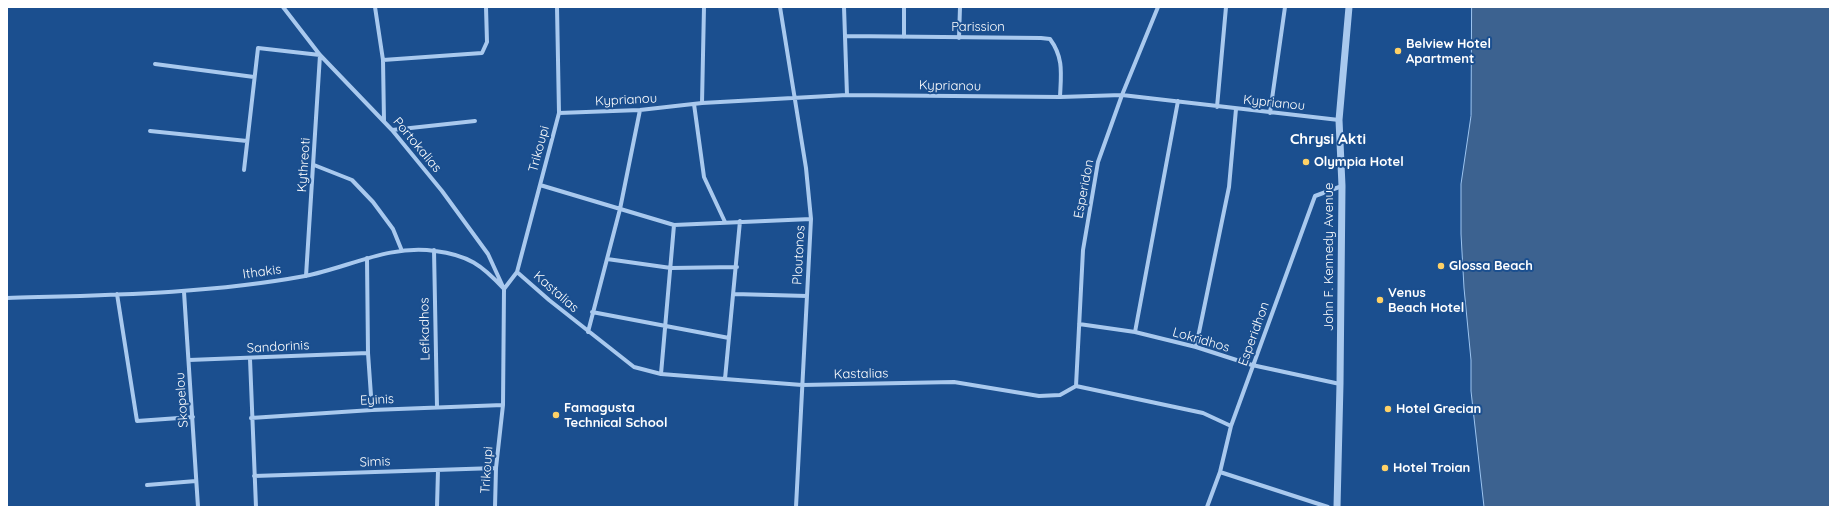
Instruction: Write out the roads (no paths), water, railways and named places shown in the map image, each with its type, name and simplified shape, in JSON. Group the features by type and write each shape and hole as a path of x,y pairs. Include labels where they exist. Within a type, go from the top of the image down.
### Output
{"street":[{"name":"Portokalias","path":"283,7 320,55 392,130 442,191 488,254 504,289 505,314"},
{"path":"376,7 383,60 384,122"},
{"path":"383,60 482,53 487,42 486,7"},
{"name":"Trikoupi","path":"504,289 517,272 559,113 557,7"},
{"path":"702,103 704,7"},
{"name":"Ploutonos","path":"780,7 793,97 806,168 811,219 796,507"},
{"path":"844,7 847,94"},
{"path":"904,7 904,37"},
{"path":"959,38 960,7"},
{"name":"Esperidon","path":"1076,386 1083,250 1098,162 1122,95 1158,7"},
{"path":"1217,107 1226,7"},
{"path":"1270,113 1285,7"},
{"name":"John F. Kennedy Avenue","path":"1337,507 1342,186 1339,120 1349,7"},
{"name":"Parission","path":"845,36 1050,39 1057,49 1061,68 1060,97"},
{"path":"244,170 258,48 320,55"},
{"name":"Kythreoti","path":"306,276 320,55"},
{"path":"155,64 254,77"},
{"name":"Kyprianou","path":"559,113 640,110 702,103 847,94 1060,97 1122,95 1339,120"},
{"path":"1134,332 1178,101"},
{"path":"694,104 704,177 725,222"},
{"path":"1196,347 1229,187 1236,109"},
{"path":"588,332 620,209 640,110"},
{"path":"392,130 475,121"},
{"path":"150,131 247,141"},
{"path":"314,165 352,180 373,202 393,229 402,251"},
{"path":"540,185 674,225 811,219"},
{"name":"Esperidhon","path":"1207,507 1220,472 1231,426 1252,365 1315,196 1342,186"},
{"path":"725,379 737,267 740,221"},
{"path":"660,374 674,225"},
{"name":"Ithakis","path":"7,298 184,292 306,276 367,258 402,251 434,250 466,258 486,270 504,289"},
{"name":"Lefkadhos","path":"434,250 437,407"},
{"path":"367,258 368,353 372,410"},
{"path":"607,259 671,268 737,267"},
{"name":"Kastalias","path":"517,272 588,332 634,367 660,374 802,385 954,382 1039,396 1060,395 1076,386"},
{"name":"Skopelou","path":"184,292 198,507"},
{"path":"117,294 137,421 193,417"},
{"path":"734,294 807,296"},
{"path":"592,312 729,338"},
{"name":"Trikoupi","path":"495,507 496,468 503,405 505,314"},
{"name":"Lokridhos","path":"1079,324 1134,332 1196,347 1252,365 1340,384"},
{"name":"Sandorinis","path":"189,360 250,359 368,353"},
{"path":"250,359 251,418 256,507"},
{"path":"1076,386 1203,413 1231,426"},
{"name":"Eyinis","path":"251,418 372,410 503,405"},
{"name":"Simis","path":"254,476 496,468"},
{"path":"437,507 438,470"},
{"path":"1220,472 1328,507"},
{"path":"147,485 196,481"}],"water":[{"path":"1472,7 1830,7 1830,507 1484,507 1471,391 1471,360 1464,288 1461,234 1461,184 1471,116"}],"place":[{"name":"Belview Hotel Apartment","path":"1398,51"},
{"name":"Olympia Hotel","path":"1306,162"},
{"name":"Glossa Beach","path":"1441,266"},
{"name":"Venus Beach Hotel","path":"1380,300"},
{"name":"Hotel Grecian","path":"1388,409"},
{"name":"Famagusta Technical School","path":"556,415"},
{"name":"Hotel Troian","path":"1385,468"}],"district":[{"name":"Chrysi Akti","path":"1328,139"}]}
